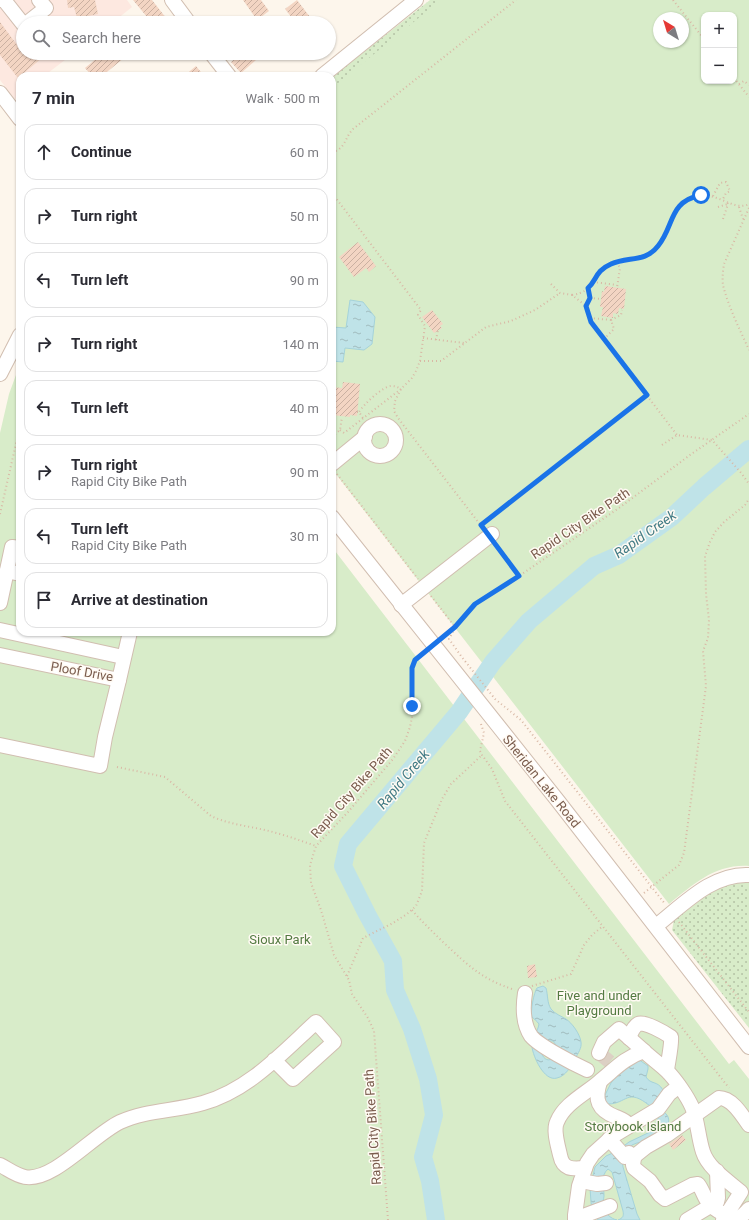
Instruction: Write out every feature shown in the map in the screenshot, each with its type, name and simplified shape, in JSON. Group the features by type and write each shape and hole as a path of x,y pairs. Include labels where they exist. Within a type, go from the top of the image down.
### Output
{"street":[{"path":"4,0 17,16"},
{"path":"36,16 46,8 39,0"},
{"path":"172,0 184,16"},
{"path":"327,72 416,0"},
{"path":"216,60 226,72"},
{"path":"0,93 16,114"},
{"path":"0,374 16,343"},
{"path":"336,466 365,437"},
{"name":"Sheridan Lake Road","path":"336,522 452,669 483,717 558,801 749,1047"},
{"path":"401,605 487,532"},
{"path":"0,603 13,573 12,547 16,548"},
{"path":"0,630 16,633"},
{"path":"28,636 123,656"},
{"name":"Ploof Drive","path":"0,655 119,680 123,656 129,636"},
{"path":"0,745 100,766 119,680"},
{"path":"656,926 712,884 732,876 749,875"},
{"path":"524,993 526,1022 533,1038 545,1047 587,1070"},
{"path":"629,1038 634,1028 639,1024 644,1024 666,1033 671,1037 672,1041 667,1070"},
{"path":"599,1053 604,1042 619,1029 667,1070 692,1107 703,1153 717,1171 741,1192 725,1217"},
{"path":"606,1183 597,1184 583,1174 564,1165 559,1153 556,1123 566,1108 576,1099 600,1082 618,1065 635,1054 644,1051"},
{"path":"0,1165 19,1176 35,1177 50,1172 108,1129 121,1122 144,1114 178,1109 204,1103 228,1094 251,1080 274,1060"},
{"path":"600,1082 596,1093 600,1106 606,1113 624,1120 629,1125"},
{"path":"610,1206 575,1220 576,1201 587,1163 593,1154 609,1139 629,1125 658,1109 669,1094 679,1086"},
{"path":"749,1125 731,1103 721,1098 667,1135 640,1151 634,1158 633,1165 634,1168 650,1181 660,1195 665,1199 692,1185 698,1184 709,1204 725,1217 740,1217 749,1209"},
{"path":"609,1139 625,1157 629,1153"},
{"path":"688,1220 717,1202 717,1171"}],"path":[{"path":"336,151 341,149 345,144 349,133 516,0"},
{"path":"674,0 701,35"},
{"path":"739,84 744,81 749,85"},
{"path":"737,82 749,97"},
{"path":"713,196 720,183 726,182 730,191 726,193 723,200"},
{"path":"420,361 441,361 486,327 511,321 535,310 560,293 578,294 588,288 601,270 617,262 642,258 650,254 665,236 674,213 685,201 693,196 713,196 739,207 749,204"},
{"path":"336,197 422,310 418,315 425,326 420,361 412,378 401,389 344,433 340,430"},
{"path":"718,207 728,204"},
{"path":"723,219 728,204"},
{"path":"739,207 744,220"},
{"path":"749,208 724,264 722,273 723,285 749,350"},
{"path":"593,282 617,286 620,268 617,262"},
{"path":"551,284 560,293"},
{"path":"586,306 590,298 588,288"},
{"path":"572,294 586,306 591,322 677,435"},
{"path":"590,298 601,299"},
{"path":"590,318 611,320 621,315 622,310"},
{"path":"604,339 614,329 611,320"},
{"path":"436,340 438,330"},
{"path":"423,338 465,343"},
{"path":"363,418 358,412 363,406 387,387 393,386 401,389"},
{"path":"401,389 394,406 394,411 398,418 487,532 519,576"},
{"path":"487,532 647,395"},
{"name":"Rapid City Bike Path","path":"388,1220 375,1037 372,1026 352,994 347,976 334,955 321,910 310,883 310,865 316,846 348,812 393,759 405,740 412,717 412,668 415,660 455,627 475,604 625,504 749,414"},
{"path":"336,434 340,430 342,417"},
{"path":"662,445 677,435 712,440 749,484"},
{"path":"0,514 16,444"},
{"path":"336,471 455,627 449,640 461,656 495,699 521,720 749,1012"},
{"path":"644,894 679,865 684,853 706,686 704,651 708,638 709,620 706,594 705,556 710,542 716,532 724,522 745,505 749,499"},
{"path":"483,717 484,733 480,751 492,769 505,801 730,1090"},
{"path":"347,976 363,938 407,914 418,902 422,891 424,843 442,799 451,784 482,755"},
{"path":"118,767 165,777 211,816 234,824 266,830 316,846"},
{"path":"412,910 420,920 477,973 500,985 524,993 531,987 571,974 584,945 592,935 603,926"}],"shaded area":[{"path":"0,0 127,0 132,7 121,16 16,16 16,60 65,60 49,72 16,72 15,99 0,80"}],"green space":[{"path":"430,0 471,0 336,113 336,74"},
{"path":"441,0 749,0 749,866 737,866 715,872 687,889 669,904 336,474 336,85"},
{"name":"Sioux Park","path":"16,375 16,636 336,636 336,552 729,1064 734,1060 749,1079 749,1220 0,1220 0,433 9,394"},
{"path":"738,881 749,881 749,1028 672,930 674,920 712,892"}],"water":[{"path":"350,300 363,302 375,317 372,344 364,350 345,348 343,362 336,361 336,327 346,328"},
{"path":"543,986 546,988 548,1002 551,1009 571,1023 580,1039 580,1048 572,1065 566,1073 557,1078 552,1078 544,1072 537,1062 532,1047 539,1024 532,1017 533,1002 537,988","holes":["553,1041 558,1048 553,1058 547,1060 542,1055 541,1051 545,1043"]},
{"path":"638,1059 648,1066 646,1077 650,1081 659,1085 663,1090 661,1101 650,1106 642,1100 632,1097 608,1104 604,1097 611,1083 623,1068"},
{"path":"664,1112 668,1116 669,1120 666,1128 650,1140 632,1145 622,1158 623,1167 640,1220 618,1220 623,1217 623,1211 612,1172 608,1169 603,1178 603,1208 608,1215 617,1220 598,1220 592,1210 590,1188 595,1167 606,1156 617,1151 629,1142 650,1132 655,1126 659,1116"}],"building":[{"path":"67,0 95,0 98,14 76,16 74,7 68,8"},
{"path":"133,0 152,0 165,16 146,16"},
{"path":"243,0 261,0 269,11 262,16 254,16"},
{"path":"297,0 309,16 290,16 285,9"},
{"path":"0,22 16,44 16,60 40,60 25,72 16,72 16,75 0,55"},
{"path":"95,60 121,60 107,72 88,72 85,68"},
{"path":"233,60 256,60 242,72 240,72 231,62"},
{"path":"196,66 201,72 189,72"},
{"path":"358,242 376,266 369,272 366,268 354,277 339,257"},
{"path":"605,286 626,289 624,309 619,308 618,314 613,313 613,318 601,316 603,307 600,307 602,291 604,292"},
{"path":"432,310 443,324 440,326 442,328 434,333 422,317"},
{"path":"343,382 360,384 357,416 336,415 336,387 342,388"},
{"path":"535,964 537,977 528,978 527,966"},
{"path":"682,1135 686,1140 673,1150 669,1144"}],"waterway":[{"name":"Rapid Creek","path":"436,1220 430,1181 423,1157 434,1115 428,1079 412,1029 395,990 393,961 343,866 348,844 459,712 493,662 529,621 594,566 619,555 672,517 704,487 749,449"}],"tunnel":[{"path":"599,1053 616,1067"}],"route":[{"path":"412,706 411,683 412,668 415,660 455,627 475,604 519,576 481,525 647,395 591,322 586,306 590,298 588,288 591,286 601,270 610,264 642,258 650,254 665,236 678,207 693,196 701,195"}],"park label":[{"name":"Five and under Playground","path":"599,1002"},
{"name":"Storybook Island","path":"633,1126"}]}
